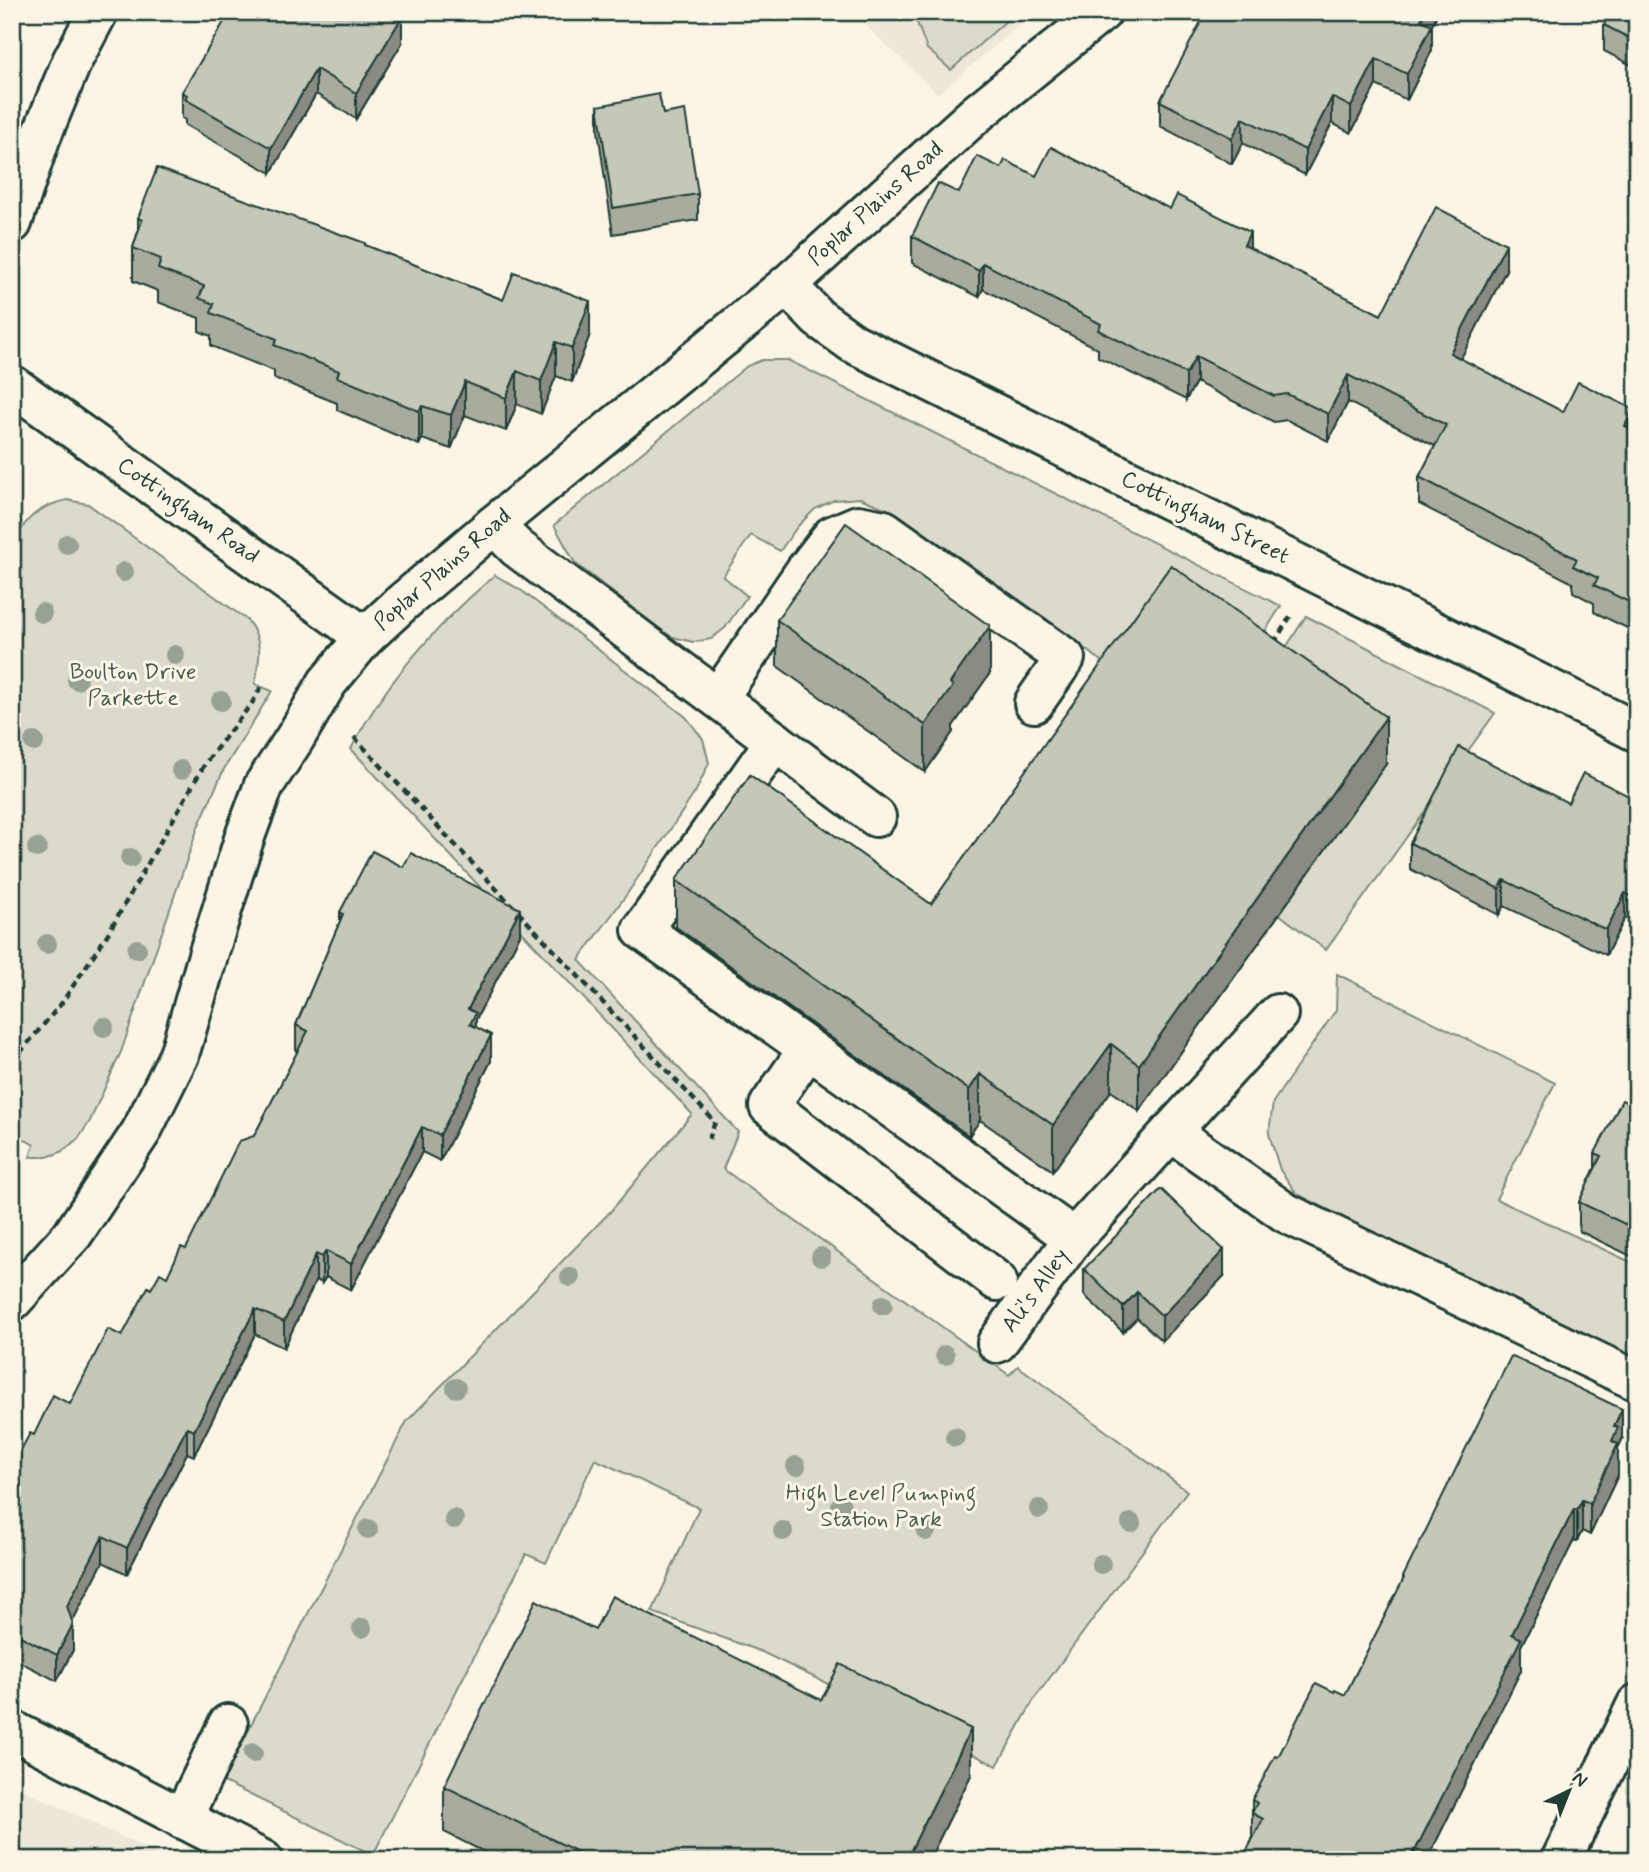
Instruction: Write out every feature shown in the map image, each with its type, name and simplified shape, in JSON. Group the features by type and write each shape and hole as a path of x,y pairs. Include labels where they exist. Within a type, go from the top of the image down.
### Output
{"street":[{"path":"12,223 40,139 72,61 98,12"},
{"name":"Poplar Plains Road","path":"12,1301 73,1234 141,1132 179,1055 240,852 264,785 327,683 365,637 402,602 494,525 787,285 976,114 1102,12"},
{"name":"Cottingham Street","path":"787,285 818,318 853,343 1637,732"},
{"name":"Cottingham Road","path":"12,385 365,637"},
{"path":"494,525 517,548 876,817"},
{"path":"718,698 832,536 858,525 884,530 1066,658 1034,703"},
{"path":"775,741 642,930 1074,1238"},
{"name":"Ali's Alley","path":"998,1343 1074,1238 1278,1014"},
{"path":"808,1049 769,1106 997,1281"},
{"path":"1171,1132 1286,1213 1637,1381"},
{"path":"1560,1860 1637,1704"},
{"path":"182,1819 228,1724"},
{"path":"12,1730 263,1860"}],"path":[{"path":"1270,650 1297,605"},
{"path":"12,1062 61,1004 107,935 206,762 252,703 263,684"},
{"path":"351,734 715,1122 709,1139"}],"shaded area":[{"path":"852,12 1035,12 938,94"},
{"path":"12,1784 170,1860 12,1860"}],"green space":[{"path":"913,12 1016,12 951,70 927,49"},
{"path":"762,360 788,360 1281,606 1245,663 1124,677 892,511 860,498 834,500 815,509 797,527 780,551 751,535 723,576 747,596 725,628 711,639 693,642 669,636 575,563 554,525 747,366"},
{"name":"Boulton Drive Parkette","path":"67,500 88,504 247,620 258,643 255,684 272,691 224,769 198,827 121,1052 90,1121 78,1139 61,1152 47,1157 30,1157 34,1145 12,1132 12,687 17,552 20,532 30,518 53,504"},
{"name":"High Level Pumping Station Park","path":"495,575 522,591 686,717 703,739 709,763 696,791 579,960 738,1132 723,1169 1009,1375 1018,1366 1187,1491 1035,1698 997,1766 762,1652 652,1612 699,1508 595,1459 546,1563 526,1554 373,1855 222,1781 407,1421 610,1212 692,1114 351,749 380,700 414,655 453,613"},
{"path":"1306,616 1495,713 1326,950 1279,914 1386,764 1266,679"},
{"path":"1337,974 1555,1083 1496,1199 1637,1265 1637,1365 1297,1194 1280,1170 1269,1134 1273,1102 1336,1010"}],"building":[{"path":"230,12 395,12 402,17 356,93 316,69 271,148 185,99 187,95 182,92"},
{"path":"1206,12 1249,12 1264,20 1268,12 1425,12 1421,20 1432,25 1407,74 1376,59 1351,107 1332,97 1305,150 1243,118 1232,138 1160,101"},
{"path":"1610,12 1637,12 1637,42 1604,25"},
{"path":"659,94 663,114 685,110 698,194 613,208 598,106"},
{"path":"1051,147 1170,209 1177,195 1250,232 1244,245 1381,315 1436,207 1506,244 1450,353 1563,412 1578,382 1633,409 1625,426 1637,432 1637,601 1633,604 1594,585 1598,578 1573,566 1577,559 1419,477 1446,425 1348,375 1328,414 1287,394 1274,396 1196,356 1186,374 1098,330 1101,324 983,263 979,271 912,236 938,183 959,193 977,156 1001,168 1005,160 1036,176"},
{"path":"157,168 365,243 503,300 514,272 590,301 572,348 556,342 541,381 517,371 506,398 465,382 451,415 422,406 419,411 337,377 339,371 274,345 277,339 211,313 214,304 199,298 204,286 158,269 161,259 133,248 142,220 138,218"},
{"path":"846,523 990,626 950,683 953,686 925,725 777,620"},
{"path":"1171,565 1386,717 1139,1065 1111,1044 1053,1125 980,1074 969,1090 676,880 750,775 931,904"},
{"path":"1459,747 1568,803 1583,773 1637,800 1637,891 1634,897 1625,893 1606,930 1504,880 1499,889 1410,843"},
{"path":"372,851 403,867 411,853 520,909 468,1009 476,1013 470,1024 491,1035 440,1135 422,1127 351,1264 326,1251 322,1257 316,1254 284,1322 255,1309 194,1431 187,1427 127,1548 103,1536 67,1606 73,1624 57,1655 12,1632 12,1467 30,1433 34,1435 53,1395 70,1404 108,1329 122,1336 148,1287 151,1289 160,1273 167,1277 181,1247 186,1249 239,1141 254,1136 308,1031 296,1025 343,914 340,912"},
{"path":"1637,1097 1637,1230 1579,1202 1601,1156 1595,1153 1622,1100 1633,1105"},
{"path":"1161,1189 1224,1250 1162,1316 1137,1292 1123,1307 1084,1269"},
{"path":"1511,1356 1622,1409 1614,1426 1618,1427 1612,1441 1618,1444 1590,1503 1582,1500 1577,1510 1574,1509 1512,1634 1521,1639 1415,1851 1409,1860 1242,1860 1263,1819 1252,1813 1257,1803 1252,1800 1275,1756 1278,1757 1316,1683 1345,1695"},
{"path":"612,1596 821,1700 840,1664 971,1729 906,1860 594,1860 444,1786 536,1600 595,1630"}]}
